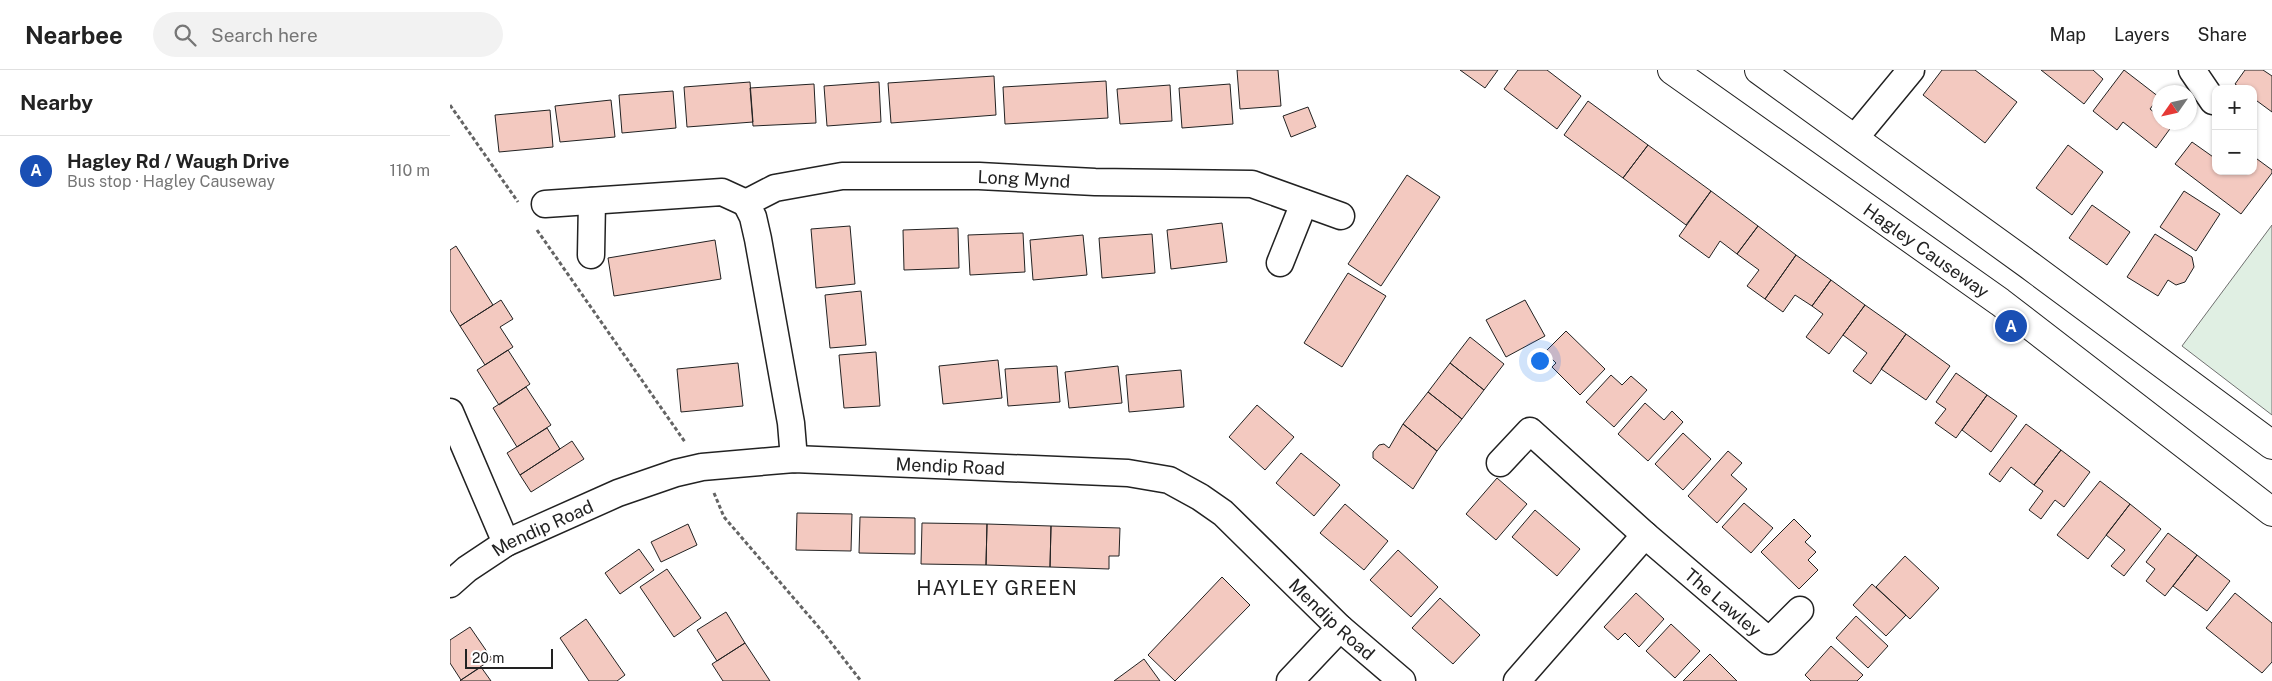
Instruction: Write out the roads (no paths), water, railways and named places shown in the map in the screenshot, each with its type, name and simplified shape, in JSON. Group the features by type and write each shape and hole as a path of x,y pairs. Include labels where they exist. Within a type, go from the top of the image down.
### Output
{"highway":[{"name":"Hagley Causeway","path":"1672,70 2000,302 2272,512"},
{"path":"1758,70 2036,270 2272,445"}],"street":[{"path":"1854,139 1911,70"},
{"path":"2192,70 2212,100"},
{"name":"Long Mynd","path":"746,203 775,188 842,176 979,176 1095,182 1252,184 1341,216"},
{"path":"534,213 592,201 722,192 746,203 753,217 758,239 791,423 794,459"},
{"path":"591,255 592,201"},
{"path":"1280,263 1304,203"},
{"path":"450,412 506,543"},
{"name":"The Lawley","path":"1500,464 1530,431 1645,535 1769,641 1800,610"},
{"name":"Mendip Road","path":"450,584 467,569 506,543 618,493 676,473 702,467 794,459 1128,473 1169,480 1200,497 1223,513 1340,628 1402,681"},
{"path":"1517,681 1645,535"},
{"path":"1290,681 1340,628"}],"place":[{"name":"Hagley Rd / Waugh Drive","path":"2011,326"}],"district":[{"name":"HAYLEY GREEN","path":"997,588"}]}
